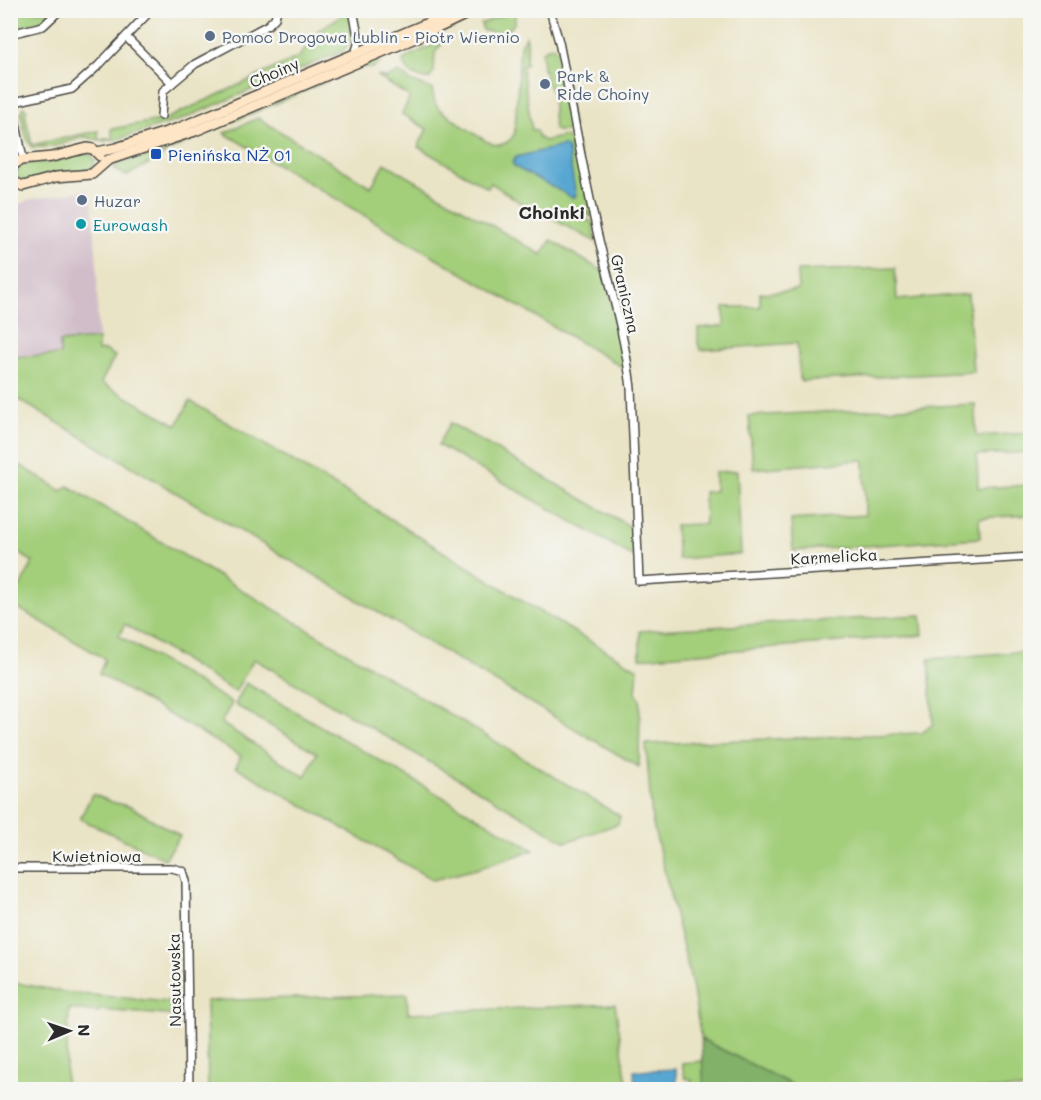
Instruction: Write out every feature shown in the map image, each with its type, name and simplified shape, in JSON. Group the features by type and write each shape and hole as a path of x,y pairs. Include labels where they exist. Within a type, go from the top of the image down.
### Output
{"street":[{"path":"10,34 43,26 60,10"},
{"path":"12,103 72,89 151,10"},
{"path":"161,116 163,92 172,83 195,64 268,25 275,18 277,10"},
{"path":"354,10 359,41 355,54"},
{"name":"Choiny","path":"23,159 52,158 87,148 97,152 171,131 459,10"},
{"name":"Choiny","path":"12,181 18,185 27,186 56,177 92,174 111,159 195,131 402,44 475,10"},
{"name":"Graniczna","path":"550,13 559,42 598,236 611,284 628,368 639,580"},
{"path":"126,37 172,83"},
{"path":"359,41 372,47"},
{"path":"10,94 23,159 12,166 12,181"},
{"path":"97,152 101,159 99,167"},
{"name":"Karmelicka","path":"639,580 1030,557"},
{"name":"Kwietniowa","path":"10,868 165,868 183,871"},
{"name":"Nasutowska","path":"183,871 186,882 189,1089"}],"shaded area":[{"path":"87,190 92,199 97,264 98,353 11,356 10,204"}],"green space":[{"path":"10,11 55,11 44,20 11,31"},
{"path":"349,11 353,37 343,51 180,120 112,141 105,141 104,139 113,138 111,129 166,119 299,57 319,30"},
{"path":"515,12 515,22 510,29 500,32 483,31 481,24"},
{"path":"526,36 528,43 526,65 522,66 532,130 536,130 539,138 545,141 565,136 572,142 576,141 592,217 584,212 580,217 593,222 596,242 556,221 562,210 557,207 551,219 491,183 488,188 418,147 427,129 402,114 410,97 377,76 387,78 399,72 410,81 432,89 435,103 440,110 488,142 497,145 504,144 512,138 515,132 520,45"},
{"path":"445,40 435,52 434,72 430,78 425,79 411,74 402,61"},
{"path":"552,46 558,50 573,126 568,131 554,129 552,92 545,70 543,70 542,51"},
{"path":"378,58 380,63 372,68 360,67 170,150 184,139"},
{"path":"24,107 27,110 25,114 32,145 98,131 99,140 85,137 55,146 32,148 26,136 21,113"},
{"path":"258,118 371,187 385,163 542,255 551,240 604,270 627,370 224,133"},
{"path":"165,151 167,153 127,176 114,169 119,163 155,157"},
{"path":"85,153 91,155 95,161 89,170 54,173 27,181 17,176 18,168 24,164 51,162"},
{"path":"895,268 897,300 968,294 973,372 800,381 797,343 701,350 698,344 698,328 724,326 724,307 760,307 760,293 798,290 797,271"},
{"path":"98,339 98,351 104,350 115,356 101,383 177,425 190,401 368,505 547,616 638,669 636,692 640,700 639,767 11,395 11,357 60,355 60,342"},
{"path":"975,404 976,436 1030,433 1030,452 977,455 978,488 1030,485 1030,515 979,518 980,538 793,551 791,520 865,515 864,460 753,469 749,416"},
{"path":"450,423 633,528 634,557 438,445"},
{"path":"10,459 62,491 68,486 620,816 618,824 566,842 254,659 235,692 125,624 119,636 232,703 221,723 305,777 317,753 235,705 246,683 534,850 480,868 433,880 236,767 241,756 99,674 105,659 11,604 33,562 11,548"},
{"path":"737,471 741,554 678,559 675,525 705,524 704,492 715,491 715,472"},
{"path":"921,615 923,635 640,658 640,631"},
{"path":"1030,651 1030,1089 800,1089 701,1039 692,984 652,820 646,744 922,733 933,724 929,659"},
{"path":"92,794 131,807 180,836 165,859 80,819"},
{"path":"11,982 70,993 179,1003 179,1016 69,1009 65,1089 10,1089"},
{"path":"407,994 408,1013 615,1004 628,1089 208,1089 206,1001"},
{"path":"701,1039 800,1089 704,1089"},
{"path":"703,1061 704,1089 683,1089 685,1084 692,1082 692,1079 685,1078 682,1063"}],"water":[{"path":"562,146 568,150 576,196 573,198 515,167 512,163 516,157"},
{"path":"676,1069 677,1089 635,1089 634,1071"}],"place":[{"name":"Pomoc Drogowa Lublin - Piotr Wiernio","path":"210,36"},
{"name":"Park & Ride Choiny","path":"545,84"},
{"name":"Pienińska NŻ 01","path":"156,154"},
{"name":"Huzar","path":"82,200"},
{"name":"Eurowash","path":"81,224"}],"district":[{"name":"Choinki","path":"552,212"}]}
